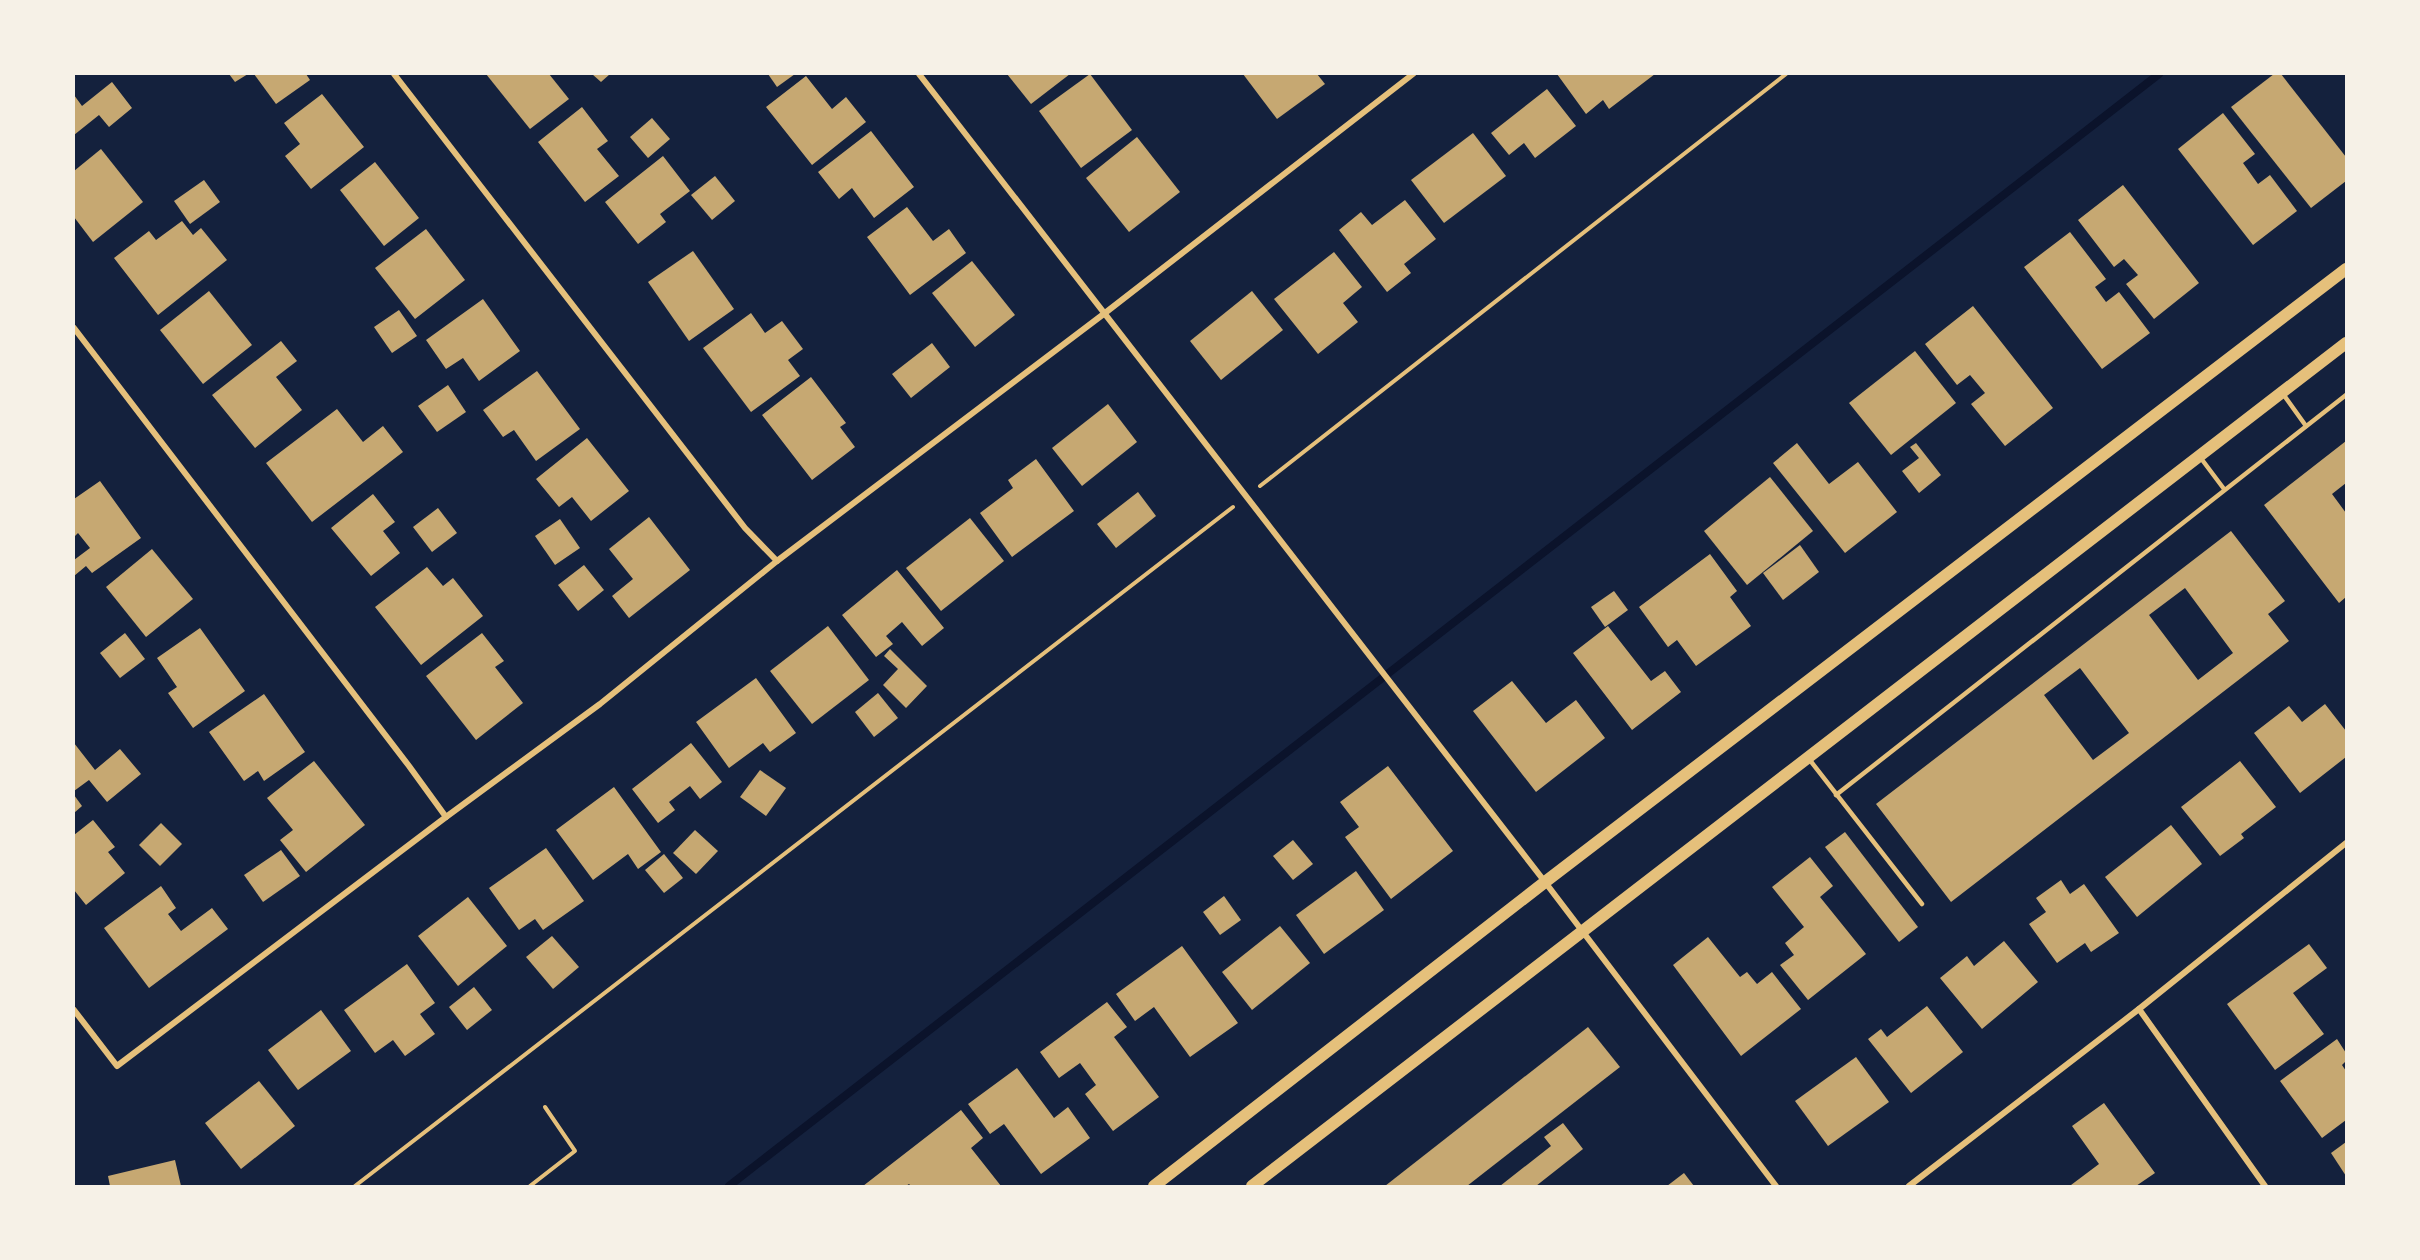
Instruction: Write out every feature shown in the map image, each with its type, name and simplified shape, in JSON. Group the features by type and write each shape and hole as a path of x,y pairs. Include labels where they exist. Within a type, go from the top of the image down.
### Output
{"main road":[{"path":"1155,1186 1545,882 2346,269"},
{"path":"1252,1186 2346,343"}],"street":[{"path":"394,74 745,528 777,561"},
{"path":"920,74 1545,882 1776,1186"},
{"path":"74,1010 117,1066 446,817 600,704 777,561 1105,313 1413,74"},
{"path":"74,328 446,817"},
{"path":"1909,1186 2139,1009 2346,843"},
{"path":"2139,1009 2265,1186"}],"lane":[{"path":"2283,393 2306,426"},
{"path":"1836,795 2346,394"},
{"path":"2199,455 2224,489"},
{"path":"1809,759 1922,904"}],"path":[{"path":"1261,485 1786,74"},
{"path":"355,1186 1229,510"},
{"path":"530,1186 575,1151 545,1107"}],"building":[{"path":"229,74 248,74 235,82"},
{"path":"254,74 306,74 310,80 276,104"},
{"path":"486,74 549,74 569,99 530,129"},
{"path":"592,74 610,74 601,82"},
{"path":"768,74 795,74 777,87"},
{"path":"1007,74 1070,74 1031,104"},
{"path":"1090,74 1132,130 1081,168 1039,111"},
{"path":"1243,74 1317,74 1325,84 1277,119"},
{"path":"1557,74 1655,74 1609,109 1603,100 1586,114"},
{"path":"2274,74 2281,74 2346,157 2346,181 2311,208 2231,107"},
{"path":"806,76 832,109 846,97 866,122 812,165 766,107"},
{"path":"112,82 132,108 109,127 99,115 74,135 74,95 82,106"},
{"path":"1547,89 1576,126 1535,158 1524,143 1509,155 1491,133"},
{"path":"322,94 364,147 311,189 285,156 300,144 284,123"},
{"path":"582,107 608,141 597,149 619,176 585,202 538,142"},
{"path":"2223,113 2255,154 2243,163 2258,184 2270,175 2297,211 2253,245 2178,149"},
{"path":"652,118 670,139 648,158 630,137"},
{"path":"871,131 914,187 874,218 852,188 839,199 818,172"},
{"path":"1473,133 1506,176 1444,223 1411,180"},
{"path":"1137,137 1180,192 1129,232 1086,178"},
{"path":"101,149 143,202 93,242 74,217 74,171"},
{"path":"663,156 690,191 660,214 666,222 638,244 605,202"},
{"path":"375,162 419,218 384,246 340,190"},
{"path":"715,176 735,201 712,220 691,195"},
{"path":"204,180 220,202 190,224 174,201"},
{"path":"2123,185 2199,283 2154,319 2126,284 2138,275 2124,259 2114,267 2078,220"},
{"path":"1405,200 1436,239 1404,264 1411,273 1387,292 1339,230 1361,212 1372,225"},
{"path":"907,207 933,241 949,229 966,253 910,295 867,237"},
{"path":"182,221 193,235 201,228 227,260 158,315 114,258 149,231 156,240"},
{"path":"426,229 465,280 415,319 375,268"},
{"path":"2070,232 2106,279 2095,287 2106,302 2119,292 2150,333 2102,369 2024,267"},
{"path":"693,251 734,309 689,341 648,282"},
{"path":"1334,252 1362,287 1343,303 1358,322 1318,354 1274,299"},
{"path":"972,261 1015,315 975,347 932,293"},
{"path":"209,291 252,345 203,384 160,330"},
{"path":"1252,291 1283,330 1221,380 1190,341"},
{"path":"483,299 520,351 479,381 463,358 446,369 426,340"},
{"path":"1973,306 2053,408 2005,446 1971,404 1985,393 1970,375 1957,385 1925,344"},
{"path":"399,310 417,336 392,353 374,327"},
{"path":"751,313 765,333 782,321 803,349 788,360 800,376 751,412 703,348"},
{"path":"281,341 297,361 276,377 302,410 255,448 212,395"},
{"path":"932,343 950,367 911,398 892,374"},
{"path":"1915,351 1956,403 1891,455 1849,403"},
{"path":"537,371 580,429 536,461 514,430 503,437 483,410"},
{"path":"811,377 846,423 840,427 855,447 812,480 762,415"},
{"path":"448,385 466,412 437,432 418,406"},
{"path":"1108,404 1137,442 1082,486 1052,448"},
{"path":"337,409 363,442 383,426 403,452 312,522 266,463"},
{"path":"587,438 629,491 591,521 572,497 559,507 536,479"},
{"path":"2346,441 2346,483 2332,494 2346,513 2346,597 2339,603 2264,505"},
{"path":"1797,443 1829,484 1858,462 1897,512 1845,553 1773,463"},
{"path":"1916,443 1941,475 1919,493 1902,471 1919,458 1910,447"},
{"path":"1036,459 1074,511 1012,557 980,513 1013,488 1008,480"},
{"path":"1770,477 1813,531 1747,585 1704,531"},
{"path":"100,481 141,538 92,573 86,566 74,576 74,560 90,548 78,533 74,537 74,499"},
{"path":"1138,492 1156,516 1116,548 1097,524"},
{"path":"373,494 395,522 383,531 400,553 371,576 331,528"},
{"path":"438,508 457,533 432,552 413,527"},
{"path":"649,517 690,570 629,618 612,596 633,579 609,549"},
{"path":"970,518 1004,561 941,611 906,568"},
{"path":"560,519 580,548 555,565 535,536"},
{"path":"2231,531 2285,601 2268,614 2289,641 1951,902 1876,804","holes":["2185,588 2233,653 2198,680 2149,615","2080,668 2129,733 2093,760 2044,695"]},
{"path":"1800,545 1819,572 1783,600 1763,573"},
{"path":"152,549 193,599 146,637 106,587"},
{"path":"1710,554 1737,591 1730,597 1751,626 1696,666 1677,640 1668,647 1639,607"},
{"path":"584,565 604,590 578,611 558,585"},
{"path":"427,567 443,586 453,578 483,616 421,665 375,607"},
{"path":"897,570 944,628 922,646 902,622 886,636 893,644 876,657 842,615"},
{"path":"1614,591 1628,610 1605,627 1591,607"},
{"path":"828,626 869,680 812,724 770,671"},
{"path":"1608,626 1651,681 1665,671 1681,692 1632,730 1573,653"},
{"path":"200,628 245,691 193,728 168,693 177,687 157,658"},
{"path":"125,633 145,659 120,678 100,653"},
{"path":"482,633 504,661 495,667 523,703 476,740 426,676"},
{"path":"890,649 927,686 906,708 883,685 898,669 884,656"},
{"path":"756,678 796,733 770,752 763,743 729,768 696,722"},
{"path":"1512,681 1546,723 1576,700 1605,738 1536,792 1473,711"},
{"path":"878,693 898,718 874,737 855,712"},
{"path":"264,694 305,752 264,781 258,771 244,781 209,732"},
{"path":"2325,704 2346,731 2346,757 2300,793 2254,733 2289,706 2302,722"},
{"path":"74,743 95,770 120,749 141,774 107,802 89,780 74,791"},
{"path":"691,743 722,782 700,799 690,786 669,802 675,810 658,823 632,789"},
{"path":"314,761 365,825 306,872 280,840 293,830 267,798"},
{"path":"2240,761 2276,807 2241,834 2244,838 2220,856 2181,807"},
{"path":"1388,766 1453,851 1391,899 1345,837 1359,827 1340,802"},
{"path":"760,770 786,788 766,816 740,797"},
{"path":"614,787 661,852 638,869 628,854 593,880 556,830"},
{"path":"74,795 82,806 74,813"},
{"path":"93,820 115,847 108,852 125,873 86,905 74,890 74,835"},
{"path":"161,823 182,844 160,866 139,845"},
{"path":"2171,825 2202,864 2137,917 2105,877"},
{"path":"695,830 718,851 696,874 673,853"},
{"path":"1845,832 1918,927 1899,942 1825,847"},
{"path":"1293,840 1313,864 1293,880 1273,856"},
{"path":"546,848 584,901 543,930 535,919 519,930 489,888"},
{"path":"281,850 300,876 263,902 244,875"},
{"path":"664,854 683,878 664,893 645,870"},
{"path":"1810,857 1833,886 1820,897 1866,954 1808,1000 1780,965 1794,955 1785,943 1804,927 1772,887"},
{"path":"1356,871 1384,910 1324,954 1296,915"},
{"path":"2061,880 2070,894 2084,884 2119,933 2091,952 2085,943 2057,963 2029,924 2046,912 2036,898"},
{"path":"161,886 176,908 168,914 181,931 212,908 228,929 149,988 104,928"},
{"path":"1224,896 1241,920 1220,935 1203,912"},
{"path":"468,897 507,946 458,986 418,936"},
{"path":"1280,926 1310,963 1252,1010 1222,972"},
{"path":"552,936 579,967 553,989 526,957"},
{"path":"1708,937 1740,977 1747,972 1757,984 1772,972 1801,1009 1741,1056 1673,965"},
{"path":"2004,941 2038,982 1982,1029 1940,978 1967,956 1974,966"},
{"path":"2309,944 2327,968 2293,993 2324,1034 2275,1070 2227,1004"},
{"path":"1182,946 1238,1023 1190,1057 1154,1007 1135,1021 1116,994"},
{"path":"407,964 435,1003 420,1014 435,1034 405,1056 393,1040 375,1053 344,1010"},
{"path":"474,987 492,1010 467,1030 449,1007"},
{"path":"1107,1002 1127,1027 1114,1037 1159,1097 1113,1131 1085,1094 1096,1085 1080,1063 1059,1078 1040,1052"},
{"path":"1927,1006 1963,1052 1911,1093 1868,1039 1881,1029 1887,1037"},
{"path":"321,1010 351,1051 298,1090 268,1050"},
{"path":"1588,1027 1620,1067 1467,1186 1385,1186"},
{"path":"2337,1039 2346,1053 2346,1061 2342,1065 2346,1071 2346,1120 2322,1138 2280,1081"},
{"path":"1856,1057 1889,1102 1828,1146 1795,1101"},
{"path":"1017,1068 1054,1118 1068,1107 1090,1138 1041,1174 1004,1124 990,1134 968,1104"},
{"path":"259,1081 295,1126 241,1169 205,1123"},
{"path":"2104,1103 2155,1173 2136,1186 2071,1185 2099,1164 2072,1126"},
{"path":"961,1110 983,1138 971,1148 1001,1186 911,1186 909,1184 906,1186 863,1186"},
{"path":"1563,1123 1583,1149 1536,1186 1500,1186 1551,1146 1544,1137"},
{"path":"2346,1142 2346,1176 2331,1153"},
{"path":"175,1160 181,1186 110,1186 108,1176"},
{"path":"1684,1173 1694,1186 1667,1186"}],"waterway":[{"path":"729,1186 2159,74"}]}
